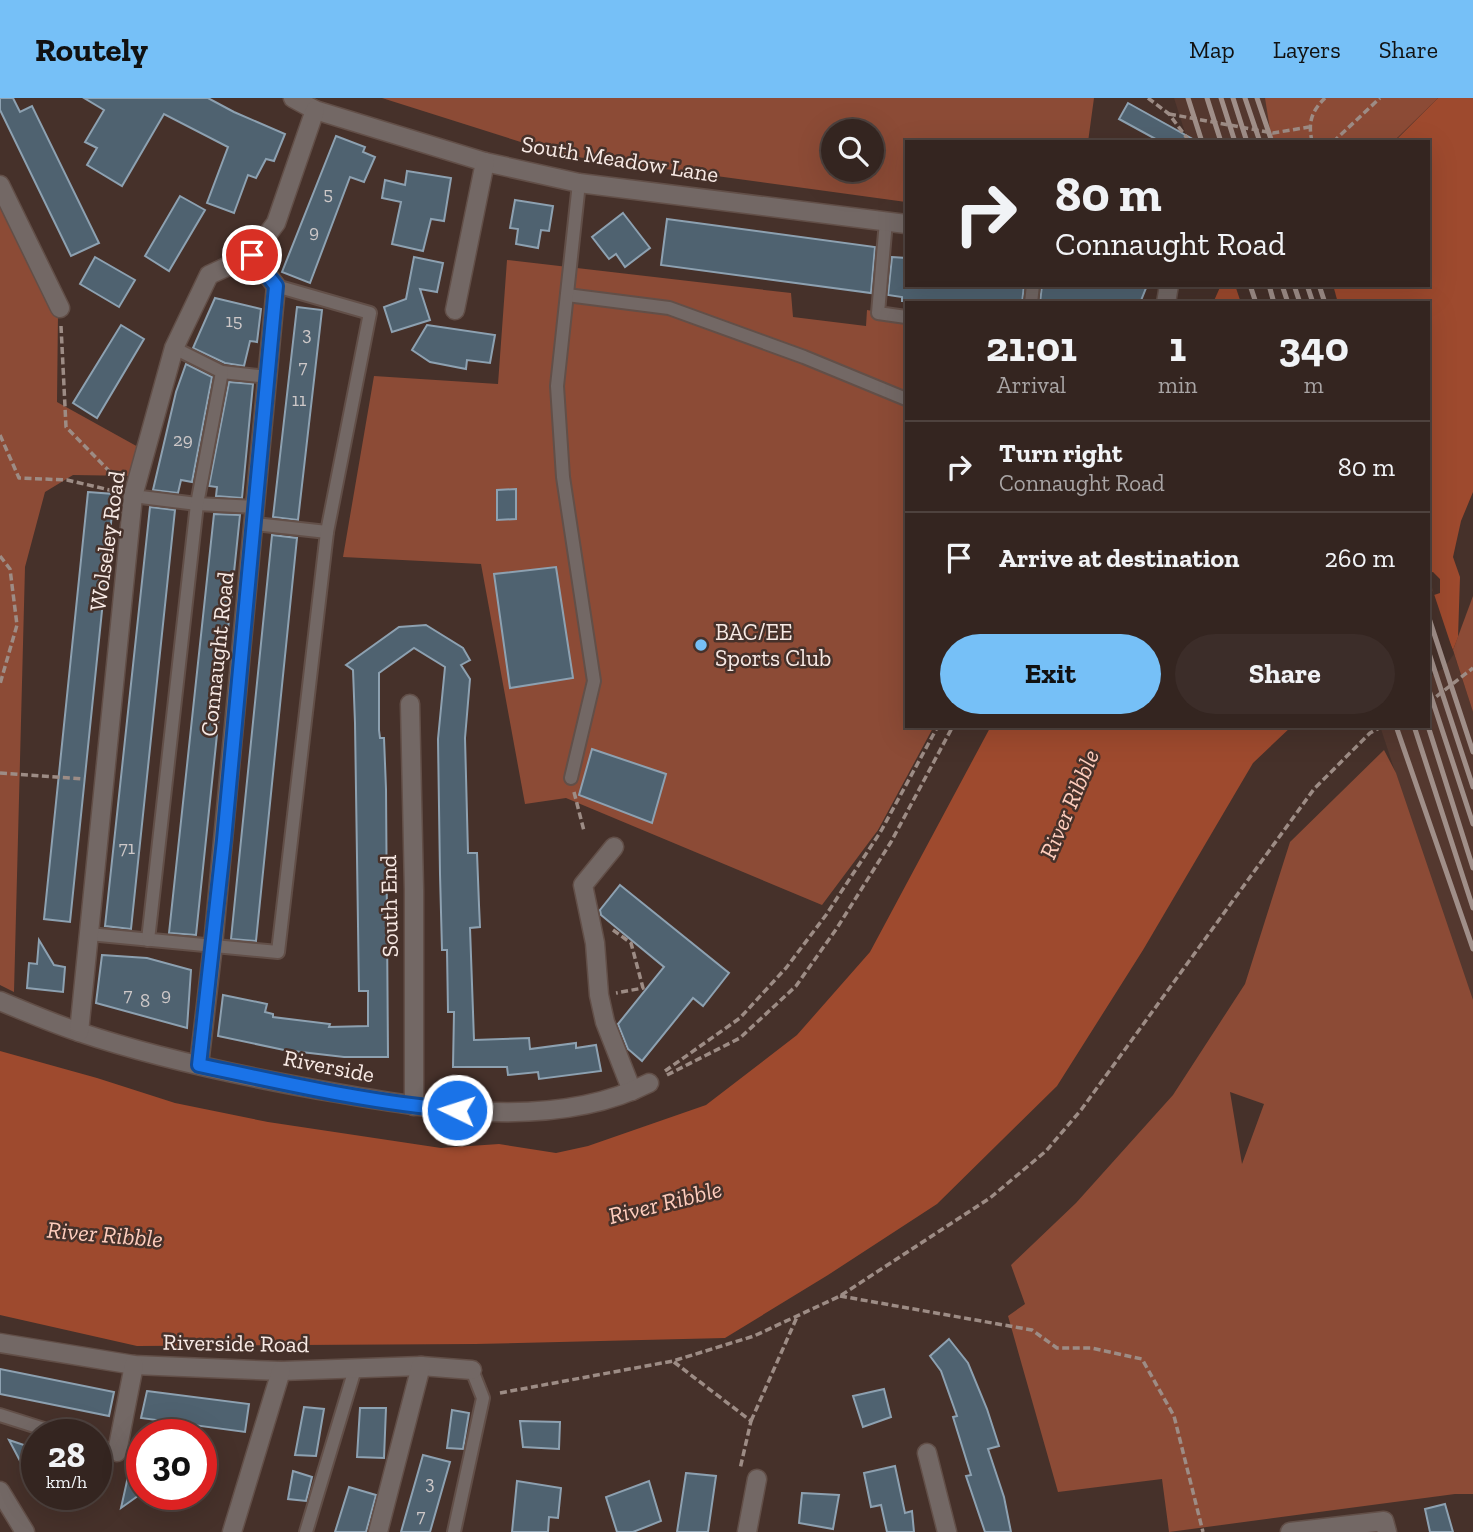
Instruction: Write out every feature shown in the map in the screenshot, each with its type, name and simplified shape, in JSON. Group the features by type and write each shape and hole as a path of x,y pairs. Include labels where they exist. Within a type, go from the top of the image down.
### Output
{"street":[{"name":"South Meadow Lane","path":"293,98 315,110 485,162 579,183 905,224"},
{"name":"Wolseley Road","path":"79,1032 133,496 174,348 209,275 252,255 276,223 315,110"},
{"path":"455,310 485,162"},
{"path":"0,185 60,308"},
{"path":"252,255 276,286"},
{"name":"Connaught Road","path":"199,1065 213,945 276,286"},
{"name":"South End","path":"410,705 414,890 414,1106"},
{"path":"614,847 583,886 598,965 599,995 605,1022 632,1091"},
{"name":"Riverside","path":"3,1002 79,1032 199,1065 414,1106 533,1112 571,1107 632,1091 649,1083"},
{"name":"Riverside Road","path":"0,1343 134,1365 281,1371 421,1366 472,1370"},
{"path":"117,1452 134,1365"},
{"path":"378,1532 421,1366"},
{"path":"232,1532 281,1371"},
{"path":"927,1453 947,1532"},
{"path":"747,1532 757,1479"},
{"path":"0,1491 26,1532"},
{"path":"1290,1532 1384,1521 1387,1532"}],"lane":[{"path":"571,778 594,681 563,477 557,386 579,183"},
{"path":"886,221 878,313 905,317"},
{"path":"89,934 278,952 327,533 370,313 276,286"},
{"path":"567,295 669,308 804,357 905,399"},
{"path":"174,348 222,372 268,377"},
{"path":"148,940 197,504 222,372"},
{"path":"133,496 197,504 327,533"},
{"path":"306,1532 355,1369"},
{"path":"454,1532 483,1398 472,1370"},
{"path":"0,1415 21,1422"},
{"path":"112,1451 117,1452"}],"path":[{"path":"1148,98 1169,114 1188,140"},
{"path":"1312,140 1309,127 1313,110 1325,98"},
{"path":"1335,140 1380,98"},
{"path":"1169,114 1273,133 1309,127"},
{"path":"60,308 66,427 133,496"},
{"path":"0,435 19,478 68,480 133,496"},
{"path":"0,556 10,569 17,625 0,684"},
{"path":"1430,701 1473,668"},
{"path":"649,1083 740,1018 786,968 826,915 881,831 937,728"},
{"path":"649,1083 740,1038 796,986 837,929 891,842 952,728"},
{"path":"472,1370 485,1387 502,1394 673,1361 754,1336 839,1296 990,1198 1046,1151 1081,1110 1314,789 1370,733 1379,728"},
{"path":"0,773 104,780"},
{"path":"571,778 584,831"},
{"path":"599,995 643,988 631,943 609,926"},
{"path":"839,1296 1032,1330 1057,1348 1091,1348 1142,1359 1174,1416 1203,1532"},
{"path":"757,1479 740,1469 751,1420 797,1316"},
{"path":"673,1361 751,1420"}],"shaded area":[{"path":"382,98 1094,98 1088,140 905,140 905,202 562,155"},
{"path":"1174,98 1271,98 1284,140 1187,140"},
{"path":"1265,98 1438,98 1395,140 1272,140"},
{"path":"0,194 58,314 57,402 140,448 135,476 73,475 45,492 25,567 14,992 0,985"},
{"name":"BAC/EE Sports Club","path":"507,260 791,293 793,317 866,326 867,310 905,317 905,728 933,728 878,830 822,905 566,798 525,804 481,564 343,557 374,376 498,384"},
{"path":"1430,581 1473,712 1473,1494 1410,817 1381,728 1430,728"},
{"path":"1473,596 1473,712 1453,650"},
{"path":"1384,750 1396,773 1473,1000 1473,1494 1455,1494 1169,1532 1162,1479 1058,1492 1008,1316 1025,1304 1011,1265 1076,1203 1173,1095 1245,984 1290,842","holes":["1230,1092 1264,1104 1242,1164"]}],"water":[{"path":"1438,98 1473,98 1473,492 1461,521 1453,557 1460,577 1458,637 1453,650 1430,601 1430,596 1440,593 1440,579 1433,572 1430,573 1430,301 1214,301 1220,287 1430,287 1430,140 1396,140"},
{"name":"River Ribble","path":"990,728 1290,728 1253,763 1143,950 1057,1086 937,1204 725,1338 475,1344 137,1346 0,1315 0,1051 175,1103 268,1122 441,1148 499,1144 556,1153 588,1146 706,1105 797,1035 870,952"}],"pier":[{"path":"1236,287 1334,287 1337,301 1240,301"},
{"path":"1433,591 1454,654 1444,668 1430,677 1430,592"}],"building":[{"path":"0,98 13,98 20,112 32,106 99,243 71,256 0,110"},
{"path":"84,98 208,98 285,134 274,161 266,159 256,178 248,175 234,213 207,203 228,147 164,114 122,186 87,165 97,148 85,142 104,110"},
{"path":"1128,103 1194,140 1157,140 1119,119"},
{"path":"336,136 365,147 363,152 375,157 364,182 350,177 310,283 282,272"},
{"path":"407,171 451,178 444,221 431,219 423,251 392,244 401,202 382,198 385,180 405,185"},
{"path":"180,196 205,210 169,271 145,256"},
{"path":"515,200 553,206 549,231 541,230 538,248 516,244 518,229 510,228"},
{"path":"623,213 650,248 625,267 616,254 609,259 592,237"},
{"path":"667,219 875,247 871,293 661,265"},
{"path":"95,257 135,280 119,307 80,284"},
{"path":"414,257 443,263 437,292 420,289 430,320 392,332 384,307 406,299"},
{"path":"892,257 905,258 905,287 1024,287 1022,301 902,301 902,297 888,295"},
{"path":"1042,287 1146,288 1141,301 1040,301"},
{"path":"215,298 261,309 257,342 250,341 244,366 225,363 193,348"},
{"path":"297,307 322,310 298,520 273,517"},
{"path":"121,325 144,339 97,418 73,403"},
{"path":"427,325 495,335 490,363 467,360 466,369 430,362 412,350"},
{"path":"186,364 212,377 192,482 181,480 178,493 153,490 176,392"},
{"path":"229,382 253,384 242,498 216,496 217,487 209,486"},
{"path":"516,489 516,519 497,520 497,490"},
{"path":"88,492 114,494 70,922 44,919"},
{"path":"150,507 175,510 131,929 105,926"},
{"path":"214,514 240,515 196,935 169,933"},
{"path":"272,535 297,538 256,941 231,939"},
{"path":"556,567 573,678 510,688 494,574"},
{"path":"426,625 463,648 470,660 461,665 470,679 465,738 468,853 477,853 480,927 470,928 474,1040 529,1038 530,1049 576,1043 576,1048 596,1045 601,1071 539,1079 538,1072 508,1075 507,1067 453,1067 454,1012 448,1012 447,950 442,950 440,874 438,739 445,667 414,648 379,673 379,730 380,738 384,738 386,789 388,1057 344,1057 284,1050 218,1036 223,995 267,1004 265,1012 273,1014 273,1017 330,1024 329,1027 368,1026 368,991 359,991 353,670 346,665 399,627"},
{"path":"592,749 666,774 652,823 579,795"},
{"path":"620,885 729,973 703,1006 693,998 642,1061 628,1049 618,1024 664,967 601,915 600,910"},
{"path":"39,940 54,965 65,967 63,992 27,988 29,963 37,964"},
{"path":"102,955 147,958 191,970 187,1028 96,1003"},
{"path":"949,1339 968,1363 999,1446 988,1449 1004,1497 1011,1532 985,1532 966,1476 971,1475 953,1417 957,1416 941,1371 930,1356"},
{"path":"0,1369 114,1392 109,1416 0,1394"},
{"path":"884,1389 891,1417 863,1427 853,1396"},
{"path":"147,1391 249,1404 245,1432 217,1428 217,1419 141,1418"},
{"path":"304,1407 324,1409 316,1456 295,1455"},
{"path":"360,1408 386,1408 384,1458 357,1457"},
{"path":"452,1410 469,1413 463,1449 447,1448"},
{"path":"520,1421 560,1422 559,1449 523,1447"},
{"path":"9,1440 21,1444 21,1463"},
{"path":"423,1455 450,1462 430,1532 401,1532"},
{"path":"895,1466 905,1513 912,1511 914,1532 887,1532 881,1505 871,1507 864,1473"},
{"path":"293,1471 312,1477 306,1501 288,1499"},
{"path":"686,1473 716,1476 708,1532 677,1532"},
{"path":"517,1481 561,1488 558,1518 549,1517 548,1532 512,1532"},
{"path":"649,1481 661,1521 633,1532 617,1532 606,1497"},
{"path":"126,1486 126,1504 121,1508"},
{"path":"349,1487 376,1495 366,1532 335,1532"},
{"path":"802,1493 839,1495 833,1529 799,1523"},
{"path":"1445,1504 1453,1532 1430,1532 1425,1509"}],"railway":[{"path":"1188,98 1201,140"},
{"path":"1207,98 1220,140"},
{"path":"1221,98 1234,140"},
{"path":"1233,98 1246,140"},
{"path":"1245,98 1259,140"},
{"path":"1257,98 1271,140"},
{"path":"1251,287 1255,301"},
{"path":"1270,287 1273,301"},
{"path":"1283,287 1287,301"},
{"path":"1295,287 1299,301"},
{"path":"1308,287 1312,301"},
{"path":"1320,287 1324,301"},
{"path":"1430,621 1473,752"},
{"path":"1430,656 1473,787"},
{"path":"1430,693 1473,824"},
{"path":"1397,728 1473,949"},
{"path":"1415,728 1473,908"},
{"path":"1429,728 1473,868"}],"place":[{"name":"BAC/EE Sports Club","path":"701,645"}],"route":[{"path":"252,255 276,286 224,840 199,1065 305,1087 414,1106 457,1110"}]}
